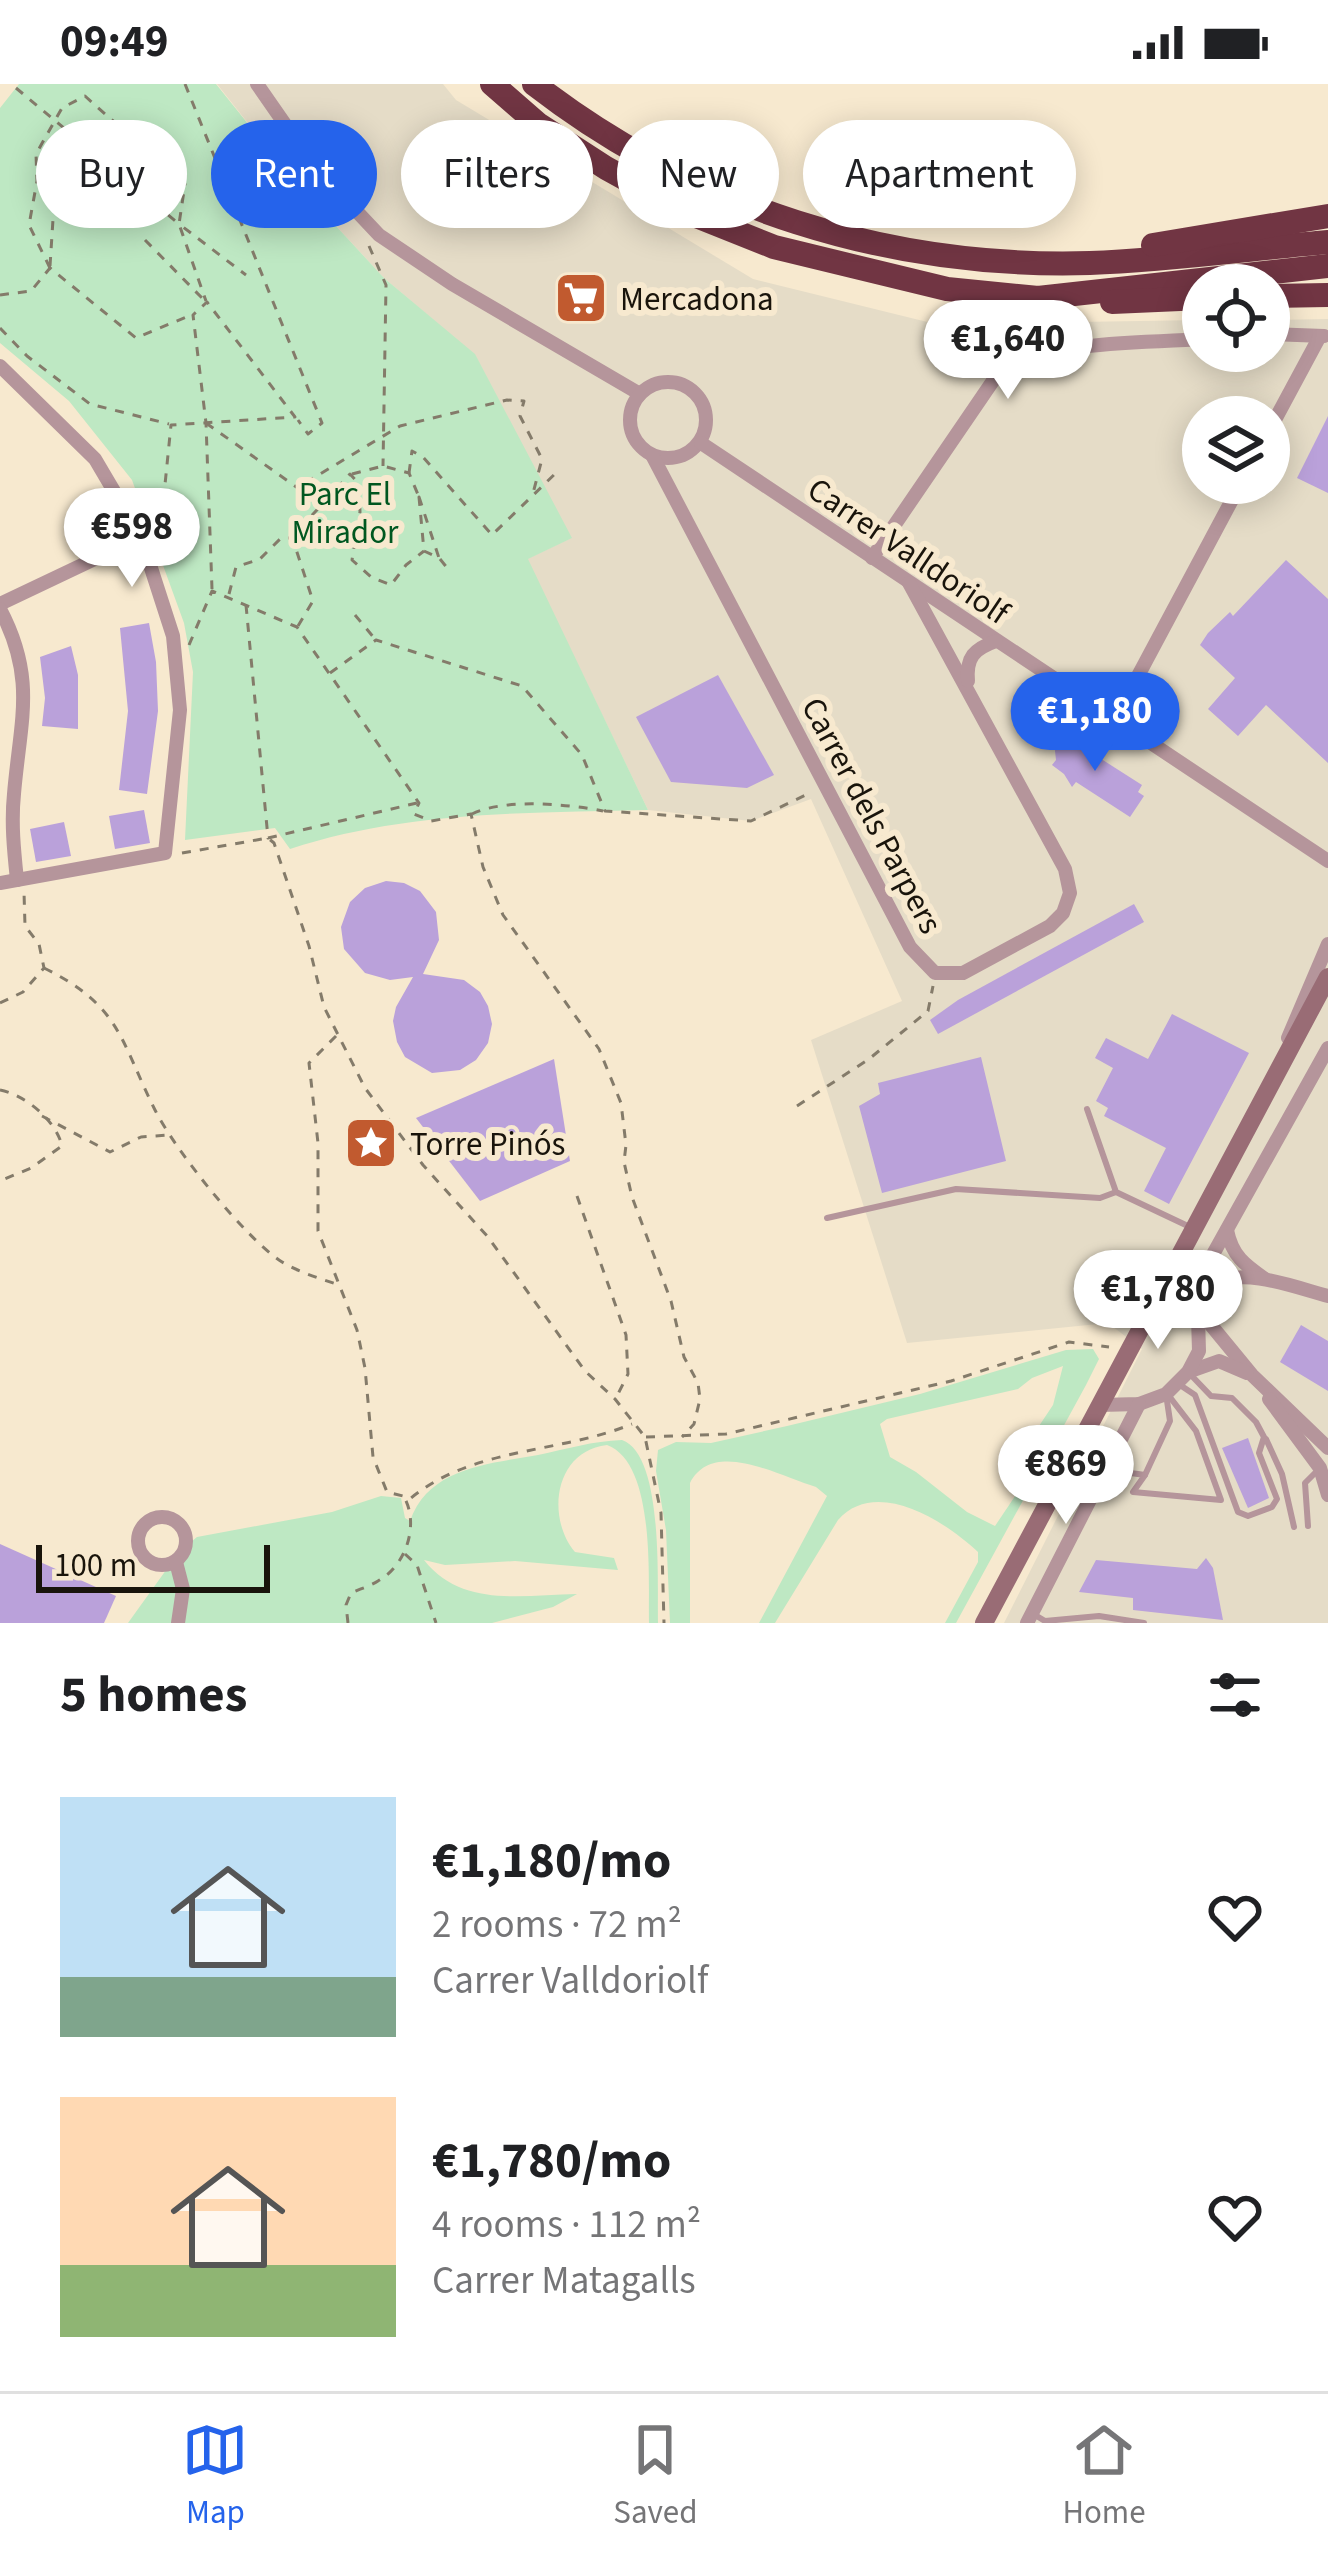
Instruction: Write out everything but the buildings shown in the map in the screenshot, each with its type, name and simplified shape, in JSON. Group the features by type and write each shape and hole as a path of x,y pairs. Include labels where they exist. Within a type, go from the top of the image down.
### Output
{"highway":[{"path":"492,84 538,124 606,168 684,211 774,247 947,289 1119,303 1182,299"},
{"path":"534,84 578,118 693,183 828,233 941,257 1088,263 1328,242"},
{"path":"1088,263 1147,246 1328,216"},
{"path":"1038,298 1328,266"},
{"path":"1290,296 1328,295"}],"street":[{"path":"256,84 283,120"},
{"path":"372,228 452,284 640,394"},
{"path":"1289,396 1324,336 1290,335"},
{"path":"872,558 997,375 1024,358 1062,350 1182,341"},
{"path":"0,366 95,459 145,530 173,636 179,710 165,853 0,883"},
{"path":"664,382 690,388 704,408 701,443 675,458 652,455 641,448 630,425 630,412 640,394 664,382"},
{"name":"Carrer Valldoriolf","path":"701,443 1328,861"},
{"name":"Carrer dels Parpers","path":"652,455 910,947 935,973 963,973 1050,926 1063,913 1070,893 1065,869 909,583"},
{"path":"1115,719 1230,504"},
{"path":"21,879 14,798 26,686 17,644 0,606 145,530"},
{"path":"969,686 971,655 996,640"},
{"path":"1276,1075 1301,1002 1328,944"},
{"path":"984,1623 1328,977"},
{"path":"1177,1383 1199,1351 1197,1283 1328,1048"},
{"path":"1227,1230 1239,1260 1265,1280"},
{"path":"1169,1274 1320,1468 1328,1495"},
{"path":"1196,1310 1214,1285 1231,1278 1265,1280 1328,1296"},
{"path":"1100,1405 1139,1404 1219,1361 1252,1375 1328,1448"},
{"path":"1037,1620 1139,1404"},
{"path":"176,1562 183,1589 178,1623"}],"lane":[{"path":"1087,1109 1116,1192 1194,1229"},
{"path":"826,1218 956,1189 1100,1198 1116,1192"},
{"path":"1177,1383 1232,1398 1256,1422 1282,1474 1294,1527"},
{"path":"1177,1383 1195,1395 1238,1512 1247,1516 1272,1507 1276,1498 1259,1453 1264,1437"},
{"path":"1177,1383 1221,1500 1133,1492 1170,1421 1177,1383"},
{"path":"1200,1415 1211,1396"},
{"path":"1308,1526 1305,1483 1320,1468"},
{"path":"1106,1469 1145,1475"},
{"path":"1037,1620 1099,1616 1144,1623"}],"path":[{"path":"145,240 207,302 308,434 322,423 185,84"},
{"path":"16,88 55,120"},
{"path":"58,120 62,108 85,96 109,120"},
{"path":"36,187 29,225 50,268 136,338 193,315 207,302"},
{"path":"0,295 31,291 50,268 52,228"},
{"path":"180,228 207,302"},
{"path":"184,228 246,275"},
{"path":"368,245 386,285 383,466"},
{"path":"189,647 212,590 206,422 193,315"},
{"path":"0,328 27,356 91,404 170,425 296,417"},
{"path":"206,422 302,491 310,480 400,426 507,400 524,401 520,416 542,459 532,497"},
{"path":"145,530 160,524 170,425"},
{"path":"448,569 439,558 409,473 412,451 424,457 492,536 560,470"},
{"path":"228,597 236,567 260,560 280,538 292,537 350,474 383,466 409,473"},
{"path":"350,474 359,484 360,512 352,560 371,577 391,585 424,551"},
{"path":"418,497 424,551"},
{"path":"292,537 313,601 297,627"},
{"path":"424,551 439,558"},
{"path":"212,590 297,627 419,803"},
{"path":"246,605 268,838 274,843 309,946 324,1007 386,1118 488,1237 585,1371 645,1437 661,1513 664,1623"},
{"path":"355,615 376,640 522,686 582,755 605,811"},
{"path":"329,674 376,640"},
{"path":"419,803 414,814 431,820 471,814 493,804 515,807 559,802 605,811 752,821 812,792"},
{"path":"165,853 268,838 419,803"},
{"path":"471,814 483,867 503,915 599,1048 621,1103 624,1162 632,1197 671,1301 684,1357 698,1383 694,1424 682,1437"},
{"path":"21,879 25,926 38,944 44,968 89,993 100,1005 121,1035 169,1135 248,1233 280,1260 339,1285"},
{"path":"0,1003 23,992 44,968"},
{"path":"797,1106 869,1059 928,1011 935,973"},
{"path":"336,1035 309,1063 318,1143 318,1231 357,1330 374,1457 387,1492 411,1498 476,1462 582,1442 633,1424"},
{"path":"0,1090 20,1094 60,1136 62,1146 31,1168 0,1181"},
{"path":"40,1115 110,1152 141,1137 169,1135"},
{"path":"577,1196 626,1335 628,1374 615,1399"},
{"path":"645,1437 726,1434 921,1389 1069,1342 1096,1343 1127,1353"},
{"path":"347,1623 351,1593 382,1579 409,1543 410,1516 401,1494"},
{"path":"404,1553 417,1565 436,1623"}],"shaded area":[{"path":"217,84 443,84 456,100 489,120 401,120 401,228 593,228 593,183 617,197 617,228 668,228 753,279 972,333 1077,322 1182,320 1182,372 1290,372 1290,320 1328,319 1328,1623 1004,1623 1142,1349 1108,1323 907,1343 811,1040 902,1001 811,799 751,821 648,810 527,559 571,538 475,355 384,278 338,228 377,228 377,120 245,120"}],"green space":[{"name":"Parc El Mirador","path":"19,84 216,84 245,120 211,120 211,228 338,228 384,278 475,354 572,538 528,559 648,810 422,821 290,849 275,828 185,840 193,672 184,623 132,480 69,401 0,343 0,108"},
{"path":"1093,1349 1099,1359 956,1623 945,1623 978,1562 978,1552 948,1528 910,1508 871,1502 838,1520 775,1623 759,1623 827,1496 784,1475 730,1462 700,1470 690,1483 690,1623 670,1623 658,1450 676,1442 711,1443 920,1394 1066,1350","holes":["1063,1366 1053,1405 1035,1432 1026,1480 995,1526 967,1512 890,1457 880,1424 1018,1389"]},
{"path":"622,1440 636,1451 652,1494 658,1623 649,1623 642,1498 623,1456 607,1445 576,1459 560,1488 558,1505 560,1522 575,1552 614,1558 618,1570 515,1561 445,1565 424,1560 456,1586 475,1592 577,1594 553,1607 492,1623 128,1623 179,1552 197,1537 332,1512 381,1496 401,1498 410,1521 431,1489 463,1471"}],"place":[{"name":"Mercadona","path":"581,298"},
{"name":"Torre Pinós","path":"371,1143"}]}
